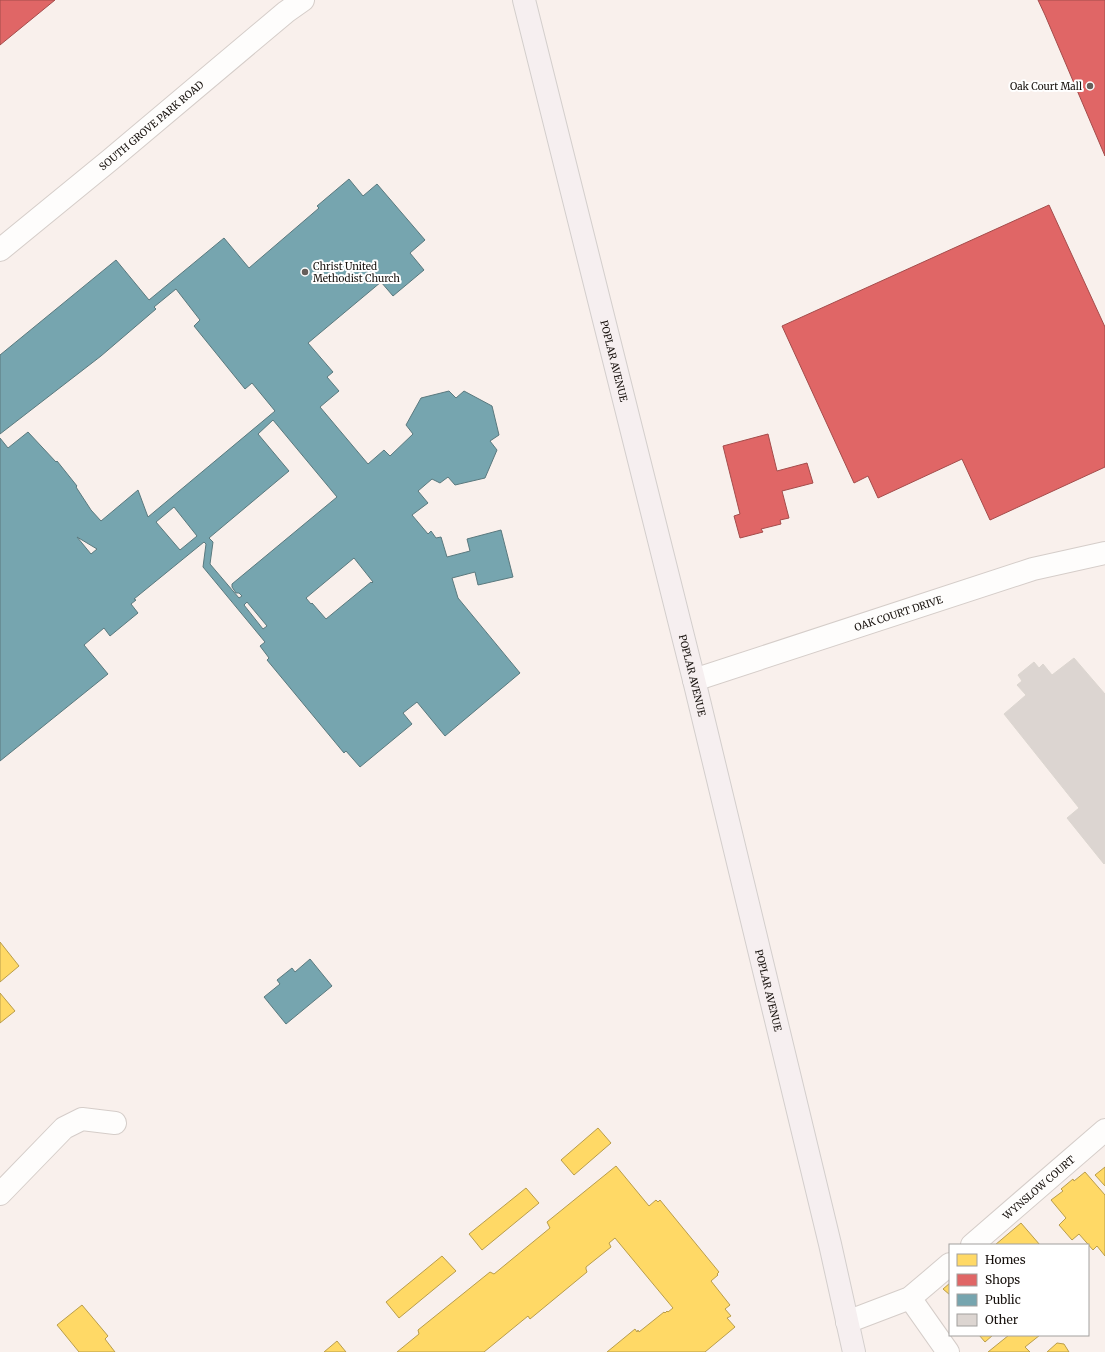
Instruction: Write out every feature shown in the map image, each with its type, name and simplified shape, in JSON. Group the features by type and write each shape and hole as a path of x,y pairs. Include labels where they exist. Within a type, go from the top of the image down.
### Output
{"main road":[{"name":"POPLAR AVENUE","path":"524,0 694,680 828,1236 854,1352"}],"street":[{"name":"SOUTH GROVE PARK ROAD","path":"0,250 286,12 303,0"},
{"name":"OAK COURT DRIVE","path":"694,680 1033,569 1105,553"},
{"path":"0,1194 64,1128 82,1119 115,1123"},
{"name":"WYNSLOW COURT","path":"973,1244 1105,1130"},
{"path":"847,1322 910,1298 949,1265"},
{"path":"910,1298 948,1352"}],"building: Homes":[{"path":"0,942 19,966 0,982"},
{"path":"0,993 15,1011 0,1023"},
{"path":"598,1128 611,1143 574,1175 561,1160"},
{"path":"616,1166 649,1206 656,1200 658,1202 660,1200 719,1272 717,1274 718,1275 711,1281 730,1305 725,1309 731,1316 727,1318 735,1327 705,1352 607,1352 635,1329 639,1332 664,1312 668,1312 673,1308 615,1238 609,1243 611,1247 586,1267 587,1272 530,1319 528,1316 484,1352 397,1352 419,1334 418,1330 490,1272 494,1274 550,1228 547,1222"},
{"path":"1105,1167 1105,1186 1095,1175"},
{"path":"1085,1172 1105,1195 1105,1256 1097,1246 1093,1250 1079,1234 1072,1240 1059,1225 1066,1218 1051,1200 1063,1191 1061,1189 1073,1179 1074,1181"},
{"path":"526,1188 539,1203 482,1250 469,1234"},
{"path":"1021,1223 1039,1244 996,1244"},
{"path":"442,1256 456,1271 399,1318 386,1302"},
{"path":"949,1284 949,1294 943,1289"},
{"path":"82,1305 108,1336 105,1339 115,1352 79,1352 57,1325"},
{"path":"980,1336 992,1336 985,1342"},
{"path":"1008,1336 1039,1336 1025,1347 1030,1352 988,1352"},
{"path":"337,1341 346,1352 324,1352"},
{"path":"1057,1343 1064,1344 1069,1352 1047,1352"}],"building: Shops":[{"path":"0,0 55,0 0,45"},
{"name":"Oak Court Mall","path":"1038,0 1105,0 1105,156 1045,15"},
{"path":"1049,205 1105,327 1105,467 990,520 962,459 878,498 868,476 854,483 782,326"},
{"path":"768,434 777,471 807,463 813,483 782,491 789,518 780,520 781,524 761,529 763,532 740,538 734,516 740,514 723,446"}],"building: Public":[{"path":"349,179 363,196 377,184 425,240 410,253 424,270 393,296 381,282 308,343 333,372 327,377 339,391 320,407 368,464 384,450 390,456 413,434 406,425 421,398 449,391 456,398 464,391 492,406 499,435 490,441 497,450 485,478 455,485 448,477 440,483 432,479 418,491 428,503 412,515 428,534 431,531 436,538 441,537 447,557 470,551 467,539 501,530 513,577 478,585 475,572 452,578 458,598 520,673 445,736 417,702 403,713 412,724 360,767 346,751 344,753 267,660 269,658 260,646 265,642 203,567 206,544 204,542 134,599 136,600 131,604 138,613 110,636 104,628 84,645 108,674 0,761 0,438 8,448 28,432 56,462 57,461 77,486 76,487 91,510 101,521 138,490 148,517 275,411 252,383 245,389 194,326 200,320 176,289 154,307 156,309 101,356 0,434 0,355 116,260 149,300 224,238 249,268 319,208 317,206","holes":["273,420 337,497 232,584 232,587 236,593 239,593 242,596 239,598 210,564 213,542 209,538 289,471 258,434","174,507 197,536 180,550 156,522","77,537 97,549 91,554","354,558 373,582 371,582 326,619 312,603 311,604 306,598","247,602 267,626 263,629 244,605"]},
{"path":"310,959 332,986 286,1024 264,997 280,984 277,980 292,968 295,972"}],"building: Other":[{"path":"1074,658 1105,694 1104,864 1067,818 1079,808 1004,714 1026,695 1017,685 1022,681 1018,675 1034,662 1039,668 1043,664 1052,675"}],"place":[{"name":"Oak Court Mall","path":"1090,86"},
{"name":"Christ United Methodist Church","path":"305,272"}]}
